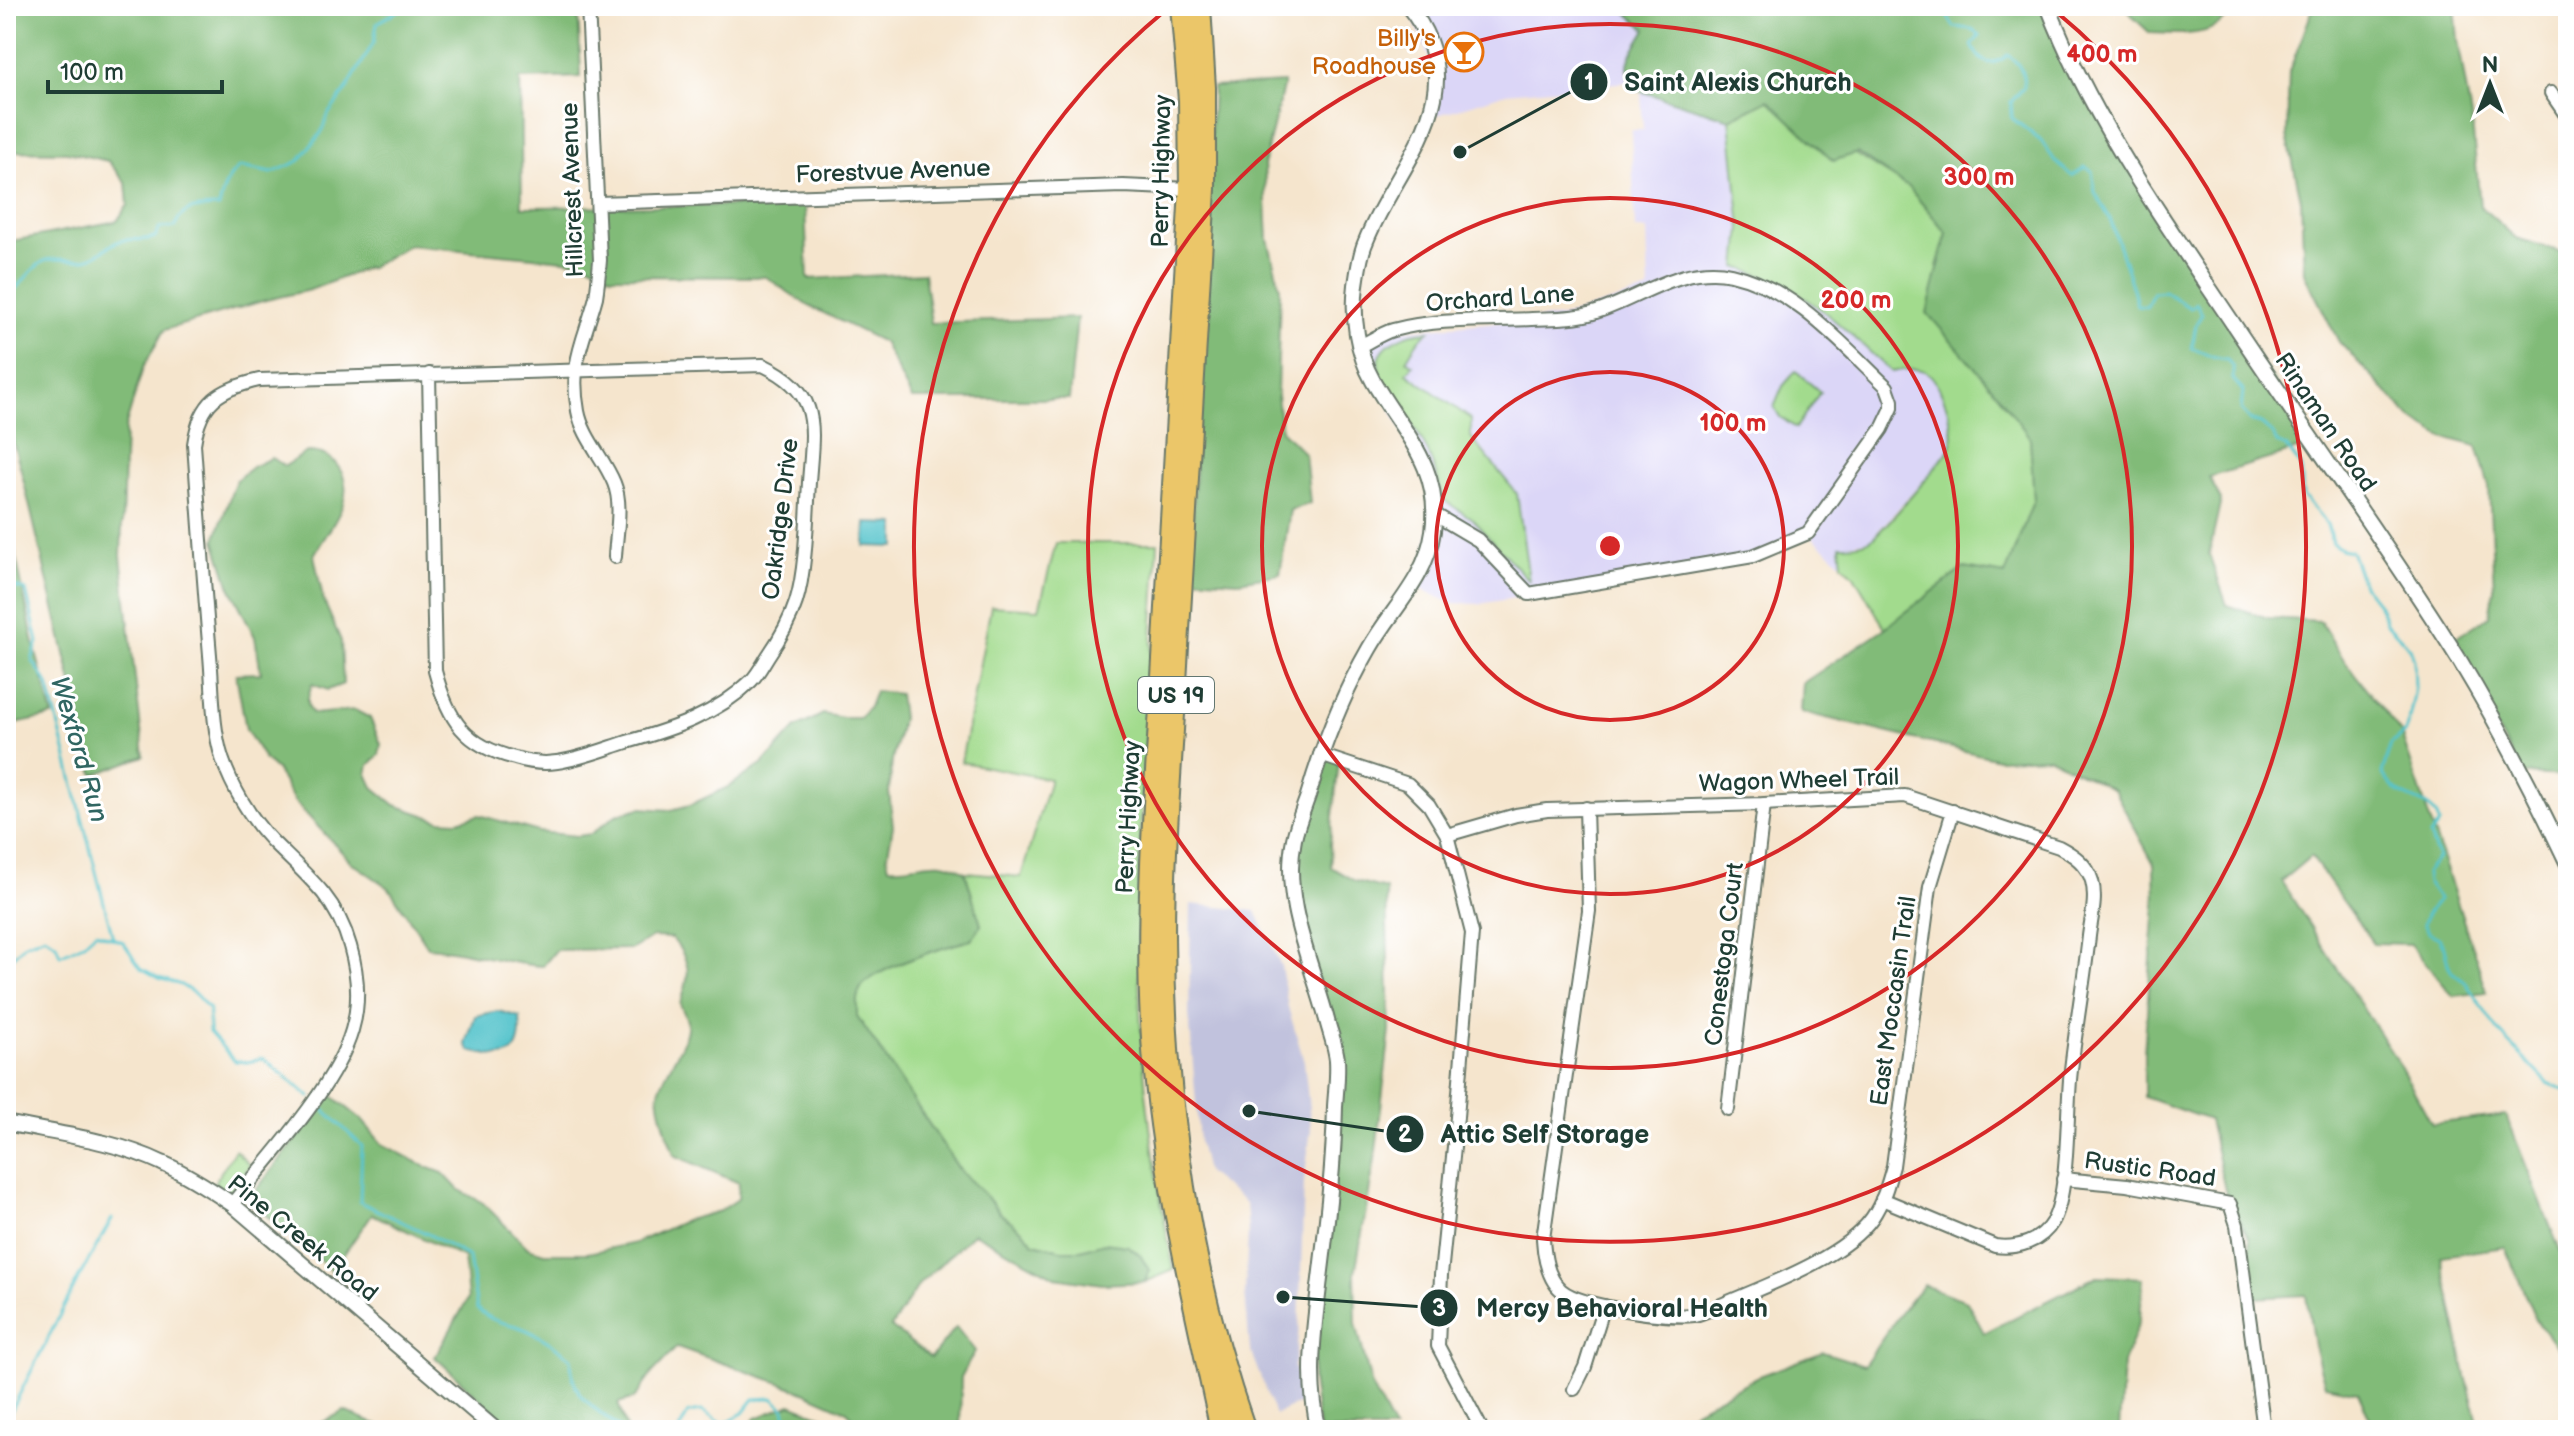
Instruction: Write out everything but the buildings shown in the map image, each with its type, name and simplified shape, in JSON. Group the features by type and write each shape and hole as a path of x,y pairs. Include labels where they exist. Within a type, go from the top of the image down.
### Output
{"highway":[{"name":"Perry Highway","path":"1181,6 1189,100 1190,189 1149,936 1151,1020 1163,1146 1176,1228 1203,1342"},
{"name":"Perry Highway","path":"1200,6 1205,88 1205,189 1167,838 1165,979 1173,1104 1191,1225 1217,1338 1245,1430"},
{"path":"1203,1342 1221,1430"}],"main road":[{"name":"Perry Highway","path":"1203,1342 1232,1430"}],"street":[{"name":"Hillcrest Avenue","path":"574,369 596,295 600,260 588,6"},
{"path":"1319,1430 1312,1380 1335,1138 1337,1059 1295,910 1291,876 1294,840 1320,755 1341,700 1371,645 1422,572 1433,533 1434,496 1428,472 1417,447 1371,378 1360,346 1354,303 1365,242 1419,144 1435,95 1431,49 1424,29 1408,6"},
{"name":"Rinaman Road","path":"2048,6 2084,87 2133,173 2459,661 2523,774 2568,864"},
{"path":"2551,93 2568,118"},
{"name":"Forestvue Avenue","path":"598,203 1123,186 1190,189"},
{"name":"Orchard Lane","path":"1360,346 1391,331 1428,323 1588,314 1621,304 1671,280 1695,273 1717,272 1767,288 1803,309 1887,387 1892,401 1882,429 1808,533 1753,556 1529,594 1478,540 1434,514"},
{"name":"Oakridge Drive","path":"232,1204 295,1126 337,1066 352,1031 357,981 347,937 337,914 324,894 269,838 248,811 222,756 214,702 194,444 196,428 205,409 217,396 233,386 259,380 429,374 574,369 763,365 784,374 799,391 808,405 813,422 796,602 778,642 752,680 709,714 661,733 558,762 527,761 495,754 474,742 456,724 442,698 435,671 429,374"},
{"path":"574,369 578,415 615,485 618,499 615,557"},
{"path":"1320,755 1408,784 1429,805 1447,835 1472,933 1441,1275 1438,1346 1482,1430"},
{"name":"Wagon Wheel Trail","path":"1447,835 1529,812 1905,796 2075,855 2091,879 2093,903 2071,1069 2063,1179 2054,1220 2034,1240 2005,1248 1882,1199"},
{"name":"Conestoga Court","path":"1728,1109 1764,804"},
{"name":"East Moccasin Trail","path":"1586,808 1589,911 1543,1239 1545,1256 1552,1278 1561,1290 1581,1300 1675,1315 1695,1315 1712,1309 1826,1258 1872,1218 1893,1166 1930,887 1953,811"},
{"name":"Pine Creek Road","path":"6,1123 139,1154 174,1169 232,1204 496,1430"},
{"name":"Rustic Road","path":"2063,1179 2127,1185 2230,1204 2237,1225 2264,1430"},
{"path":"1574,1389 1585,1367 1604,1306"}],"shaded area":[{"path":"1408,6 1618,6 1646,29 1630,56 1626,72 1630,82 1506,93 1429,118 1435,73"},
{"path":"1641,92 1730,119 1741,228 1737,267 1774,280 1816,306 1892,371 1917,369 1937,381 1954,430 1951,446 1870,540 1840,546 1842,564 1808,533 1753,556 1480,604 1451,603 1413,585 1422,572 1434,496 1360,346 1391,331 1562,317 1649,290 1647,230 1635,229 1631,130 1643,130"},
{"path":"1191,904 1256,911 1281,966 1288,1007 1304,1061 1311,1128 1304,1182 1299,1329 1294,1366 1302,1402 1275,1415 1250,1350 1245,1292 1246,1203 1206,1172 1199,1142 1189,1013"}],"green space":[{"path":"6,6 578,6 581,77 520,79 522,207 805,205 808,279 924,273 931,323 1077,318 1069,399 912,399 883,342 807,305 766,277 611,276 585,262 409,245 372,266 310,290 164,330 143,368 125,428 121,556 144,756 94,775 6,418 6,242 117,221 128,205 126,183 108,161 67,152 6,151"},
{"path":"1618,6 2048,6 2083,87 2313,442 2297,450 2209,477 2221,500 2209,554 2227,605 2268,618 2320,621 2344,660 2401,733 2487,992 2453,996 2410,944 2373,943 2311,856 2281,881 2399,1064 2432,1124 2506,1115 2568,1271 2568,1356 2564,1358 2536,1320 2505,1247 2441,1256 2480,1430 2375,1430 2358,1392 2325,1385 2314,1346 2306,1295 2254,1298 2249,1238 2225,1190 2209,1120 2144,1097 2144,1053 2155,904 2154,864 2114,790 2049,757 1998,759 1801,712 1803,683 1885,628 1964,568 2005,575 2034,499 2030,438 1998,394 1927,313 1947,233 1909,188 1857,153 1833,161 1768,100 1730,119 1633,89 1628,64 1646,29"},
{"path":"2126,6 2238,6 2209,30 2177,34 2150,33"},
{"path":"2314,6 2455,6 2480,206 2516,238 2568,254 2568,776 2523,774 2448,643 2489,616 2494,589 2489,487 2477,446 2443,437 2411,418 2339,342 2304,273 2301,200 2287,135 2289,72"},
{"path":"1284,83 1264,163 1268,239 1280,288 1277,395 1281,430 1305,454 1310,503 1290,510 1280,574 1239,581 1190,578 1213,87"},
{"path":"1768,100 1909,188 1947,233 1937,266 1998,394 2030,438 2034,499 2005,575 1964,568 1885,628 1853,574 1842,564 1840,545 1870,540 1899,510 1951,446 1950,419 1943,396 1928,373 1915,369 1892,372 1836,321 1805,298 1773,280 1737,267 1741,228 1730,119"},
{"path":"1429,331 1418,341 1406,360 1413,365 1407,373 1471,419 1471,437 1517,494 1529,581 1471,518 1442,499 1434,466 1423,443 1381,378 1380,355 1388,345 1407,335"},
{"path":"1796,371 1820,392 1796,428 1780,417 1774,407 1783,386"},
{"path":"307,452 333,460 344,479 346,491 339,513 314,555 323,599 341,641 343,684 328,690 312,684 308,703 313,714 355,710 370,718 381,744 379,755 369,765 367,774 373,787 395,805 439,820 458,821 479,815 539,832 577,836 591,834 616,815 640,808 671,810 690,805 728,787 763,764 796,728 823,714 860,718 869,707 875,691 899,694 902,718 892,761 889,792 893,826 887,858 889,867 945,863 965,872 981,925 971,940 913,958 870,979 858,993 857,1016 961,1172 1001,1214 1034,1243 1061,1250 1081,1250 1104,1243 1128,1246 1140,1255 1149,1270 1145,1282 1102,1284 1055,1277 974,1233 920,1283 891,1327 931,1358 956,1327 975,1351 961,1377 960,1430 866,1430 847,1411 797,1389 677,1347 653,1372 635,1398 618,1403 627,1430 514,1430 435,1357 468,1299 464,1258 372,1214 332,1271 248,1200 331,1095 361,1119 382,1144 443,1173 458,1189 483,1203 528,1248 544,1253 588,1253 635,1243 687,1220 720,1211 738,1199 739,1183 674,1155 661,1114 659,1092 687,1030 680,1004 688,970 672,938 653,937 632,949 556,950 543,966 428,947 389,888 351,862 294,801 277,771 264,759 246,729 236,674 261,673 255,637 230,587 215,540 236,480 252,467 271,458 285,466"},
{"path":"6,509 35,649 53,716 6,726"},
{"path":"1056,543 1158,543 1141,817 1139,980 1142,1053 1150,1126 1174,1270 1145,1282 1149,1270 1104,1243 1081,1250 1060,1250 1034,1243 1001,1214 961,1172 857,1016 858,993 870,979 913,958 971,940 981,925 965,872 1021,877 1050,779 961,762 991,606 1039,609"},
{"path":"1320,755 1339,761 1330,844 1331,867 1355,881 1386,889 1390,1031 1375,1159 1355,1273 1356,1323 1372,1388 1394,1430 1319,1430 1312,1380 1337,1059 1291,876"},
{"path":"235,1150 250,1165 231,1193 214,1183"},
{"path":"2097,1276 2143,1278 2140,1319 2123,1363 2119,1430 1672,1430 1693,1411 1757,1377 1823,1352 1864,1365 1923,1285 1967,1301 1984,1333"},
{"path":"791,1404 857,1430 744,1430 756,1418"},
{"path":"344,1411 388,1430 308,1430"}],"water":[{"path":"866,523 896,524 896,547 865,546"},
{"path":"498,1011 520,1017 519,1042 515,1049 502,1056 470,1051 466,1044 475,1016"}],"waterway":[{"path":"6,298 42,262 90,258 119,241 155,237 160,228 175,227 182,215 192,210 219,207 228,180 240,167 272,173 299,161 321,133 329,113 374,42 377,23 406,6"},
{"path":"1941,6 1954,27 1972,29 1980,35 1972,45 1982,60 1991,63 2008,55 2018,65 2024,87 2011,102 2012,118 2041,141 2055,161 2072,176 2085,167 2092,171 2095,192 2110,219 2137,306 2147,307 2153,292 2164,291 2190,308 2196,303 2202,314 2196,324 2192,348 2227,359 2233,368 2233,379 2243,391 2241,410 2250,420 2273,434 2277,443 2286,447 2301,467 2303,496 2327,524 2332,543 2351,551 2363,585 2379,605 2386,623 2410,648 2415,689 2409,719 2405,732 2391,744 2382,773 2397,791 2434,812 2439,824 2430,836 2438,858 2426,873 2427,882 2439,899 2423,924 2429,933 2439,938 2452,972 2466,983 2498,1031 2548,1083 2568,1091"},
{"name":"Wexford Run","path":"6,585 26,590 38,642 32,660 48,684 113,938"},
{"path":"6,964 25,944 45,936 56,944 60,955 83,944 96,932 123,942 141,968 195,994 209,1009 209,1032 235,1061 263,1058 310,1097"},
{"path":"316,1102 362,1146 360,1202 469,1257 477,1309 493,1319 533,1333 571,1358 575,1384 580,1393 622,1430"},
{"path":"6,1421 112,1219"},
{"path":"679,1430 688,1413 702,1411 723,1424 743,1413 754,1399 773,1398 784,1409 789,1430"}],"place":[{"name":"Billy's Roadhouse","path":"1464,52"},
{"name":"Saint Alexis Church","path":"1460,152"},
{"name":"Attic Self Storage","path":"1249,1111"},
{"name":"Mercy Behavioral Health","path":"1283,1297"}]}
